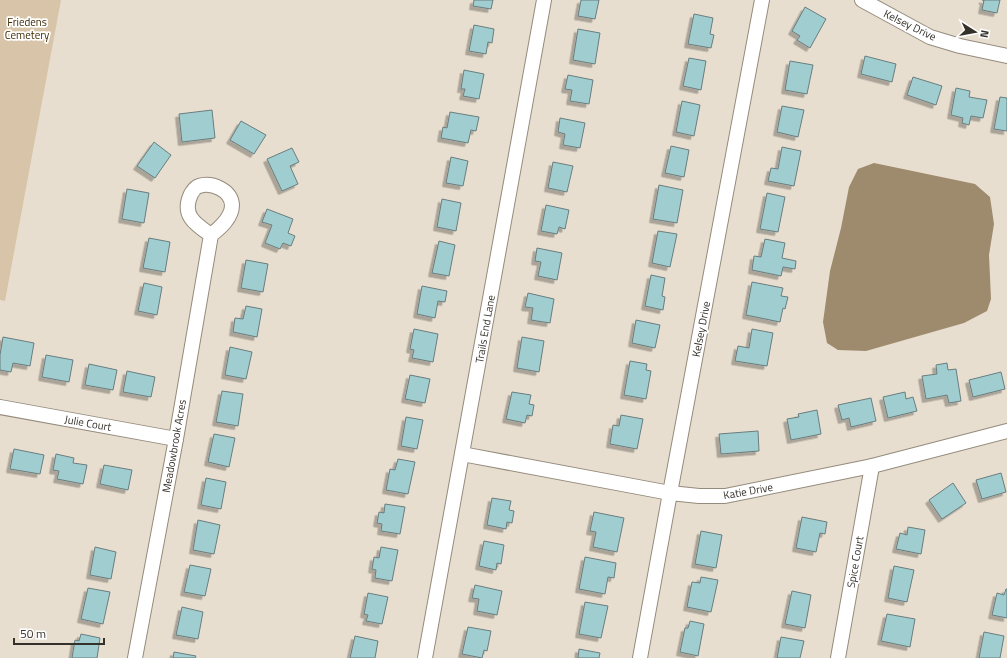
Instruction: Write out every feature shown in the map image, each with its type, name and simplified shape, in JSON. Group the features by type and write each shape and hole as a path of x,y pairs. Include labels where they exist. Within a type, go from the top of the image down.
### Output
{"street":[{"name":"Trails End Lane","path":"424,658 544,0"},
{"name":"Kelsey Drive","path":"640,658 762,0"},
{"name":"Kelsey Drive","path":"862,0 930,37 960,46 1007,56"},
{"name":"Meadowbrook Acres","path":"135,658 176,439 211,234"},
{"name":"Julie Court","path":"0,407 176,439"},
{"name":"Katie Drive","path":"462,454 670,493 699,496 725,496 872,466 1007,431"},
{"name":"Spice Court","path":"838,658 872,466"}],"green space":[{"name":"Friedens Cemetery","path":"0,0 61,0 5,301 0,300"}],"shaded area":[{"path":"874,163 975,184 990,197 994,224 989,255 991,299 987,311 964,323 866,351 838,350 827,343 823,322 830,271 841,228 849,187 858,169"}],"building":[{"path":"474,0 493,0 491,9 473,6"},
{"path":"581,0 599,0 595,19 578,16"},
{"path":"984,0 1000,0 997,13 982,10"},
{"path":"805,7 826,19 810,48 797,40 800,36 792,31"},
{"path":"694,14 713,18 710,34 714,35 711,48 688,44"},
{"path":"474,25 494,29 492,43 488,42 486,54 469,51"},
{"path":"578,29 600,33 595,64 573,60"},
{"path":"865,56 896,64 892,82 861,74"},
{"path":"689,58 706,61 701,90 683,86"},
{"path":"790,61 813,65 807,94 785,90"},
{"path":"464,70 484,74 479,99 463,96 465,89 461,89"},
{"path":"568,75 593,80 589,104 570,101 572,90 565,89"},
{"path":"913,77 942,86 936,105 907,95"},
{"path":"956,88 970,91 969,97 987,100 983,118 971,116 969,125 962,123 963,118 951,115"},
{"path":"1000,97 1007,98 1007,131 994,129"},
{"path":"682,101 700,105 694,136 676,132"},
{"path":"782,106 804,110 798,137 777,132"},
{"path":"212,110 215,138 182,142 179,114"},
{"path":"450,112 479,117 476,131 471,130 468,143 441,138 443,127 447,128"},
{"path":"560,118 585,123 580,148 563,145 565,134 558,132"},
{"path":"241,121 266,135 254,154 230,140"},
{"path":"154,142 171,155 155,178 137,166"},
{"path":"671,146 689,150 684,177 665,173"},
{"path":"782,147 801,151 794,186 768,181 771,168 778,169"},
{"path":"292,148 299,162 290,166 298,184 282,191 267,159"},
{"path":"451,157 468,161 463,186 446,183"},
{"path":"553,162 573,166 567,192 548,188"},
{"path":"659,185 683,190 677,223 653,219"},
{"path":"127,189 149,193 144,223 122,219"},
{"path":"767,193 785,197 778,232 760,229"},
{"path":"442,199 461,203 456,231 437,227"},
{"path":"546,205 569,210 565,229 559,227 557,234 541,231"},
{"path":"267,209 293,219 288,233 295,236 291,246 283,243 280,249 265,243 272,225 262,222"},
{"path":"658,231 677,234 670,267 652,263"},
{"path":"149,238 170,242 165,272 143,268"},
{"path":"765,239 785,243 782,258 796,261 795,269 783,267 781,276 752,270 754,256 761,257"},
{"path":"439,241 455,245 449,276 432,273"},
{"path":"537,248 562,253 557,280 538,276 541,262 535,261"},
{"path":"246,260 268,264 263,292 241,288"},
{"path":"651,275 665,278 662,296 665,297 663,310 645,306"},
{"path":"752,282 783,288 781,296 788,297 785,309 783,308 780,322 746,315"},
{"path":"144,283 162,287 157,315 138,311"},
{"path":"422,286 447,291 445,302 438,301 435,318 417,314"},
{"path":"528,293 554,299 550,323 531,320 533,308 525,307"},
{"path":"246,306 262,309 257,337 233,332 235,318 243,319"},
{"path":"636,320 660,325 655,348 632,343"},
{"path":"414,329 438,334 433,362 412,358 414,350 410,349"},
{"path":"752,329 773,333 767,366 735,361 738,346 749,348"},
{"path":"3,337 34,343 30,366 13,363 11,372 0,370 0,355"},
{"path":"522,337 544,341 539,372 517,368"},
{"path":"230,347 252,352 246,379 225,375"},
{"path":"46,355 73,360 69,382 42,377"},
{"path":"630,361 647,364 646,370 651,371 646,399 624,395"},
{"path":"947,363 948,370 956,369 961,401 949,403 947,395 926,399 922,376 937,374 936,365"},
{"path":"89,364 117,370 113,390 85,385"},
{"path":"127,371 155,377 151,397 123,392"},
{"path":"1001,372 1005,389 973,397 969,380"},
{"path":"410,375 430,379 425,403 405,399"},
{"path":"222,391 243,394 238,426 216,422"},
{"path":"512,392 531,395 529,404 534,405 532,416 527,415 525,423 506,419"},
{"path":"905,392 906,399 913,397 917,411 888,418 883,397"},
{"path":"871,398 876,421 851,427 849,418 842,420 838,405"},
{"path":"817,410 821,434 791,440 787,419 799,417 798,414"},
{"path":"621,415 643,419 637,449 610,444 613,425 619,426"},
{"path":"406,417 423,420 417,449 401,446"},
{"path":"758,431 759,451 721,454 719,434"},
{"path":"214,434 235,438 229,467 208,462"},
{"path":"14,449 44,455 40,474 10,469"},
{"path":"56,454 74,458 73,463 87,465 83,484 57,479 59,471 53,470"},
{"path":"398,459 415,462 408,494 386,490 390,469 395,470"},
{"path":"104,465 132,470 128,490 100,484"},
{"path":"1001,473 1006,492 982,499 976,480"},
{"path":"206,478 226,482 221,509 201,505"},
{"path":"953,483 966,503 942,519 929,500"},
{"path":"492,498 511,501 509,510 514,511 512,523 507,522 506,529 487,525"},
{"path":"385,504 405,507 400,534 381,531 382,524 377,523 379,512 384,513"},
{"path":"594,512 624,518 617,552 593,547 596,532 590,531"},
{"path":"802,517 827,522 825,534 820,533 816,552 796,548"},
{"path":"198,520 220,525 214,554 193,550"},
{"path":"908,527 925,530 921,554 896,549 900,533 907,535"},
{"path":"701,531 722,535 716,568 695,564"},
{"path":"484,541 504,545 501,564 497,563 496,570 479,566"},
{"path":"95,547 116,552 111,579 90,575"},
{"path":"381,547 398,550 392,581 375,578 376,570 372,569 374,557 379,558"},
{"path":"585,557 616,563 614,578 608,577 605,594 579,589"},
{"path":"190,565 211,569 205,596 184,592"},
{"path":"894,566 914,570 907,602 888,598"},
{"path":"701,577 718,580 711,612 687,607 692,582 700,583"},
{"path":"475,585 502,591 497,615 477,611 479,599 472,598"},
{"path":"88,588 110,592 103,624 81,619"},
{"path":"1006,589 1007,618 992,615 997,593 1004,595"},
{"path":"792,591 811,595 805,628 785,624"},
{"path":"368,593 388,597 382,624 366,621 368,615 364,614"},
{"path":"585,602 608,606 601,638 579,634"},
{"path":"182,607 203,612 198,639 176,635"},
{"path":"887,614 915,619 910,647 881,641"},
{"path":"690,621 704,624 698,656 680,652 685,628 688,628"},
{"path":"468,627 491,631 487,651 484,650 482,658 462,654"},
{"path":"984,632 1004,636 1000,658 979,658"},
{"path":"81,634 100,638 97,658 72,658 75,640 79,641"},
{"path":"355,636 378,641 375,658 350,658"},
{"path":"781,637 804,641 800,658 777,658"},
{"path":"579,649 600,653 599,658 578,658"},
{"path":"174,652 196,656 195,658 173,658"}]}
